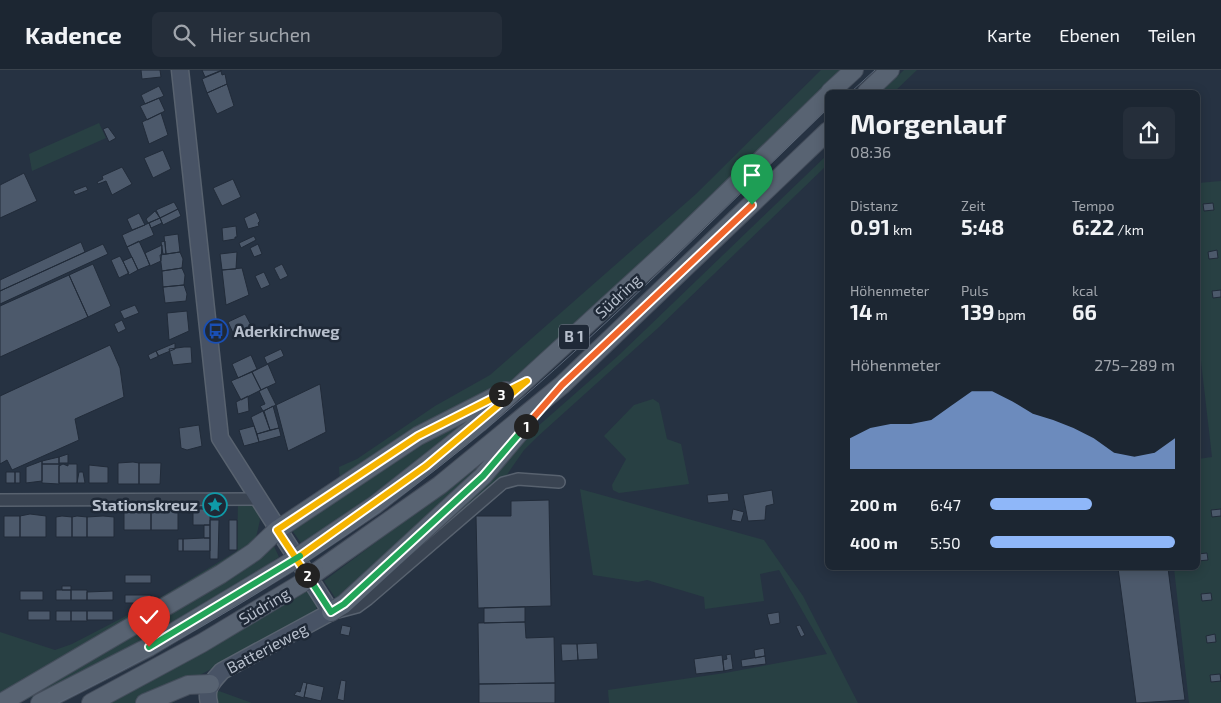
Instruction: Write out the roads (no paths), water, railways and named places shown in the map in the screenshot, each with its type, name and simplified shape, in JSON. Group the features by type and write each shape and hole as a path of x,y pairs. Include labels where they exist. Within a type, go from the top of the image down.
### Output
{"main road":[{"path":"832,90 854,70"},
{"path":"869,90 890,70"},
{"name":"Südring","path":"40,703 149,647 296,559 426,466 527,381 668,250 825,98"},
{"name":"Südring","path":"91,703 202,643 309,578 440,485 562,385 825,134"},
{"path":"0,703 221,574 254,552 277,530 418,436 527,381"},
{"path":"331,612 344,604 483,476 562,385"},
{"path":"145,703 188,685 210,684"}],"street":[{"path":"180,70 220,438 331,612"},
{"name":"Batterieweg","path":"210,684 231,665 331,612 345,612 357,607 503,483 518,479 559,482"},
{"path":"0,500 258,499"},
{"path":"209,703 207,691 210,684"}],"tram line":[{"path":"853,90 875,70"},
{"path":"58,703 182,638 262,590 341,539 439,467 498,419 610,319 825,111"}],"place":[{"name":"Aderkirchweg","path":"216,331"},
{"name":"Stationskreuz","path":"215,505"}]}
